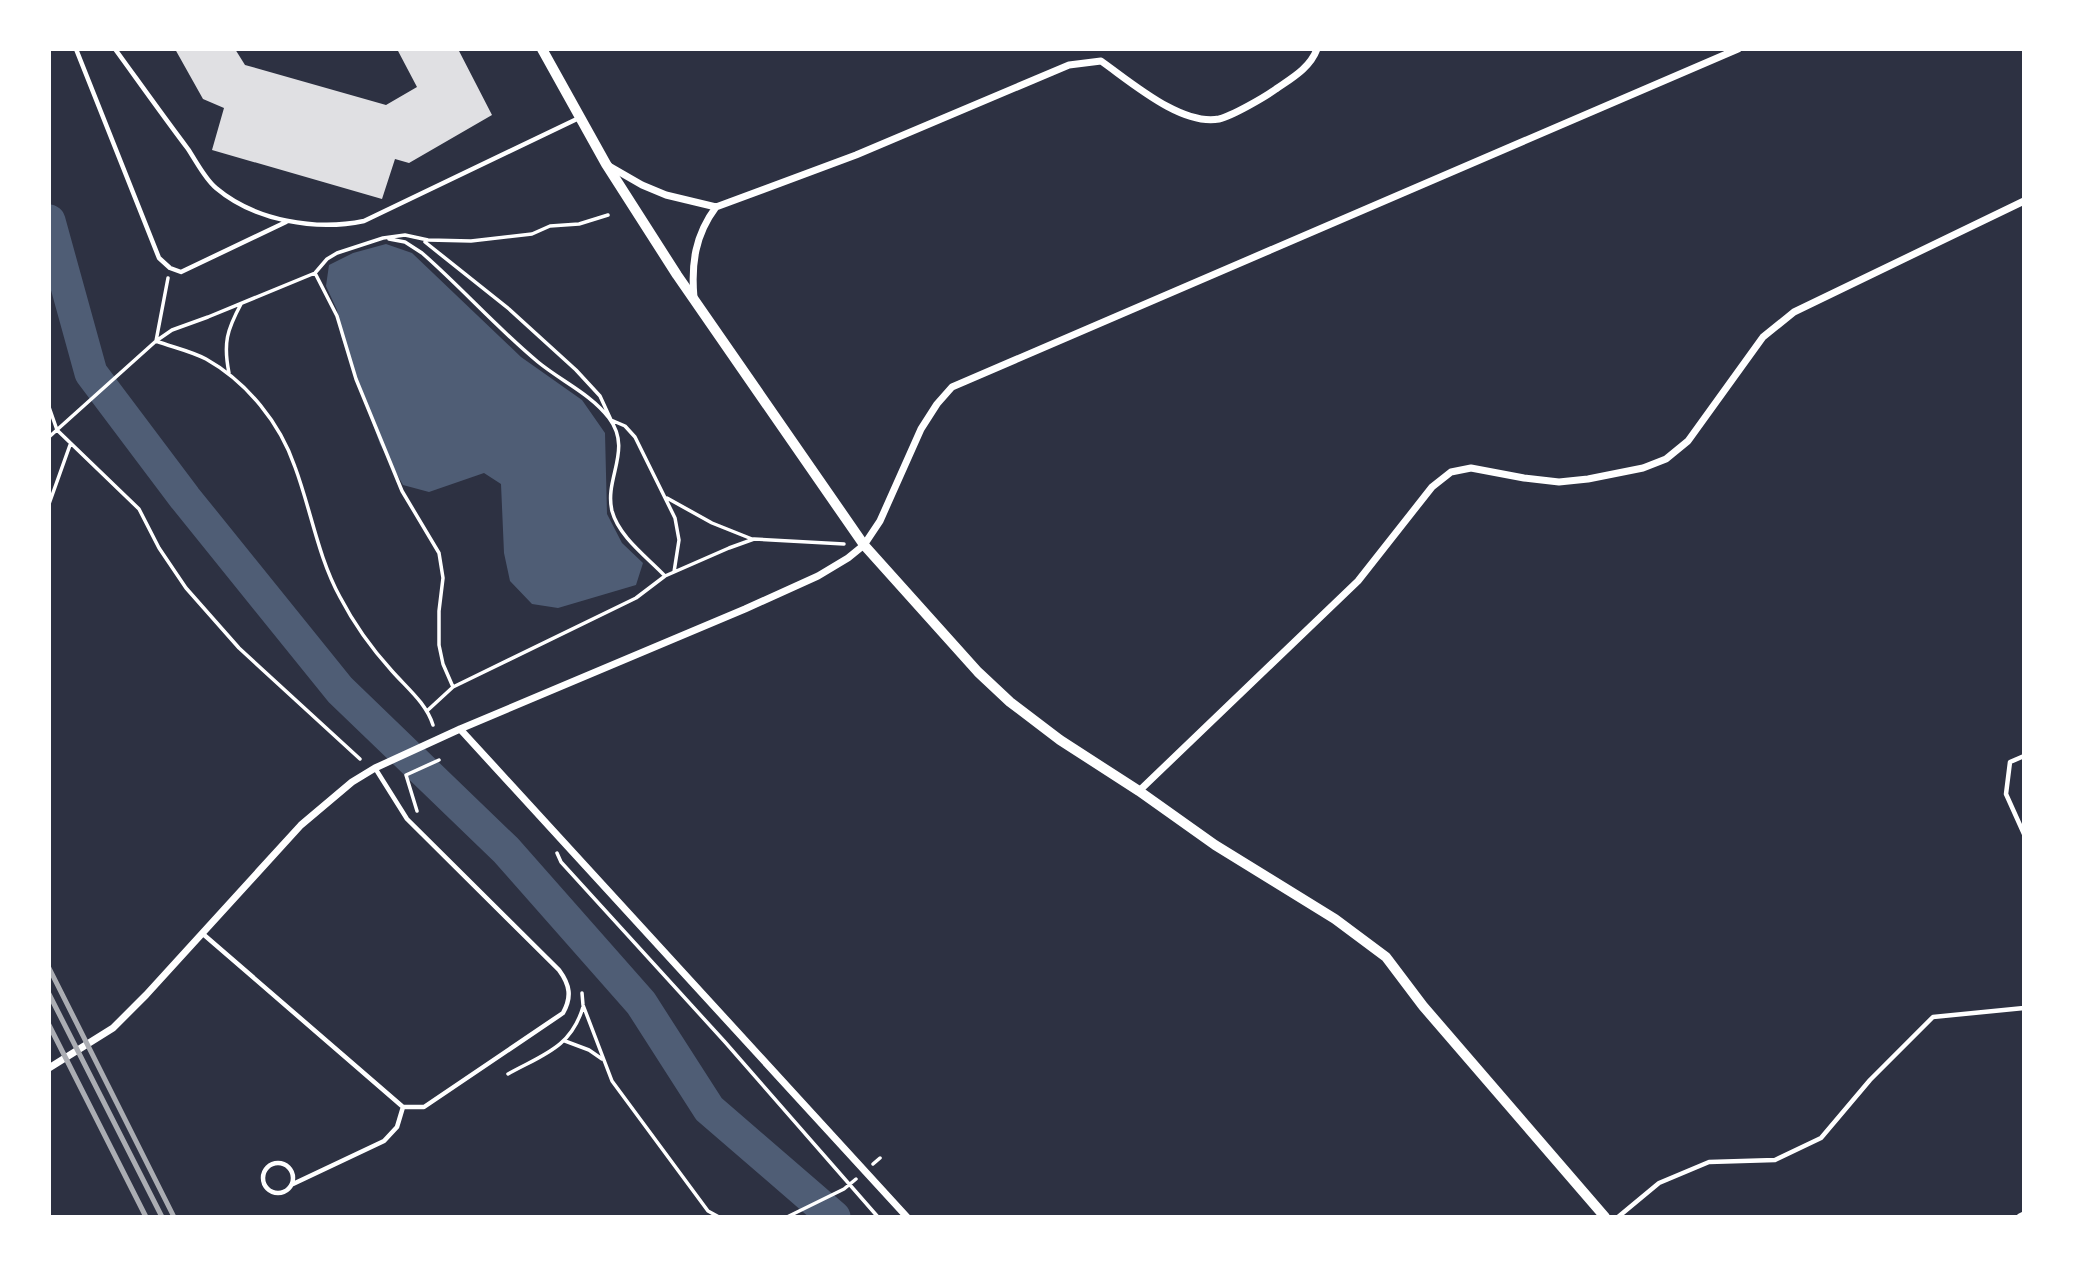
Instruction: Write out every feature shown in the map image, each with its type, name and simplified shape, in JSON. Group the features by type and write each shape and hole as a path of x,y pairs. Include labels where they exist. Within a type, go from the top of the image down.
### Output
{"street":[{"path":"542,49 606,164 694,299 864,545 978,672 1010,702 1060,740 1139,790 1215,845 1335,919 1386,957 1423,1006 1605,1217"},
{"path":"606,164 642,185 666,195 716,207 856,155 1069,65 1101,61 1150,96 1190,117 1219,119 1267,96 1304,69 1314,58 1317,49"},
{"path":"49,1068 113,1028 301,825 323,804 375,768 460,729 746,609 818,576 848,558 864,545 880,521 921,429 952,387 1738,49"},
{"path":"1139,790 1358,581 1442,477 1471,468 1538,480 1588,479 1643,468 1666,460 1688,441 1763,337 1794,312 2024,201"},
{"path":"694,299 693,260 699,237 716,207"},
{"path":"460,729 907,1217"}],"lane":[{"path":"76,49 159,258 170,268 181,272 287,221"},
{"path":"115,49 215,188 245,205 287,221 313,225 343,225 364,221 580,118"},
{"path":"2024,755 2010,762 2006,794 2024,834"},
{"path":"202,934 403,1107 424,1107 563,1013 569,1002 569,993 567,982 559,970 407,819 375,768"},
{"path":"1618,1217 1659,1183 1709,1162 1775,1160 1821,1138 1870,1080 1933,1017 2024,1008"},
{"path":"293,1184 293,1174 283,1164 269,1166 263,1175 264,1185 271,1192 281,1194 293,1184 384,1141 397,1127 403,1107"}],"path":[{"path":"49,437 156,341 181,326 315,273 337,253 405,234 448,242 471,241 532,234 550,226 579,224 608,215"},
{"path":"383,238 405,242 422,253 539,363 592,400 635,437 675,518 679,540 674,572"},
{"path":"421,238 509,309 576,370 600,396 619,444 619,462 610,499 613,514 629,540 665,576"},
{"path":"156,341 170,268"},
{"path":"315,273 337,316 356,379 401,491 439,553 443,578 439,645 443,664 453,687"},
{"path":"230,375 225,355 226,337 242,302"},
{"path":"49,319 49,344"},
{"path":"156,341 203,358 230,375 273,422 295,465 325,562 340,597 359,629 390,669 428,710 433,725"},
{"path":"49,407 57,430 139,509 159,548 186,588 239,648 360,759"},
{"path":"49,504 70,445"},
{"path":"667,498 712,523 754,539 864,545"},
{"path":"428,710 453,687 636,598 665,576 754,539"},
{"path":"406,775 439,760"},
{"path":"556,849 561,862 734,1052 878,1217"},
{"path":"508,1074 565,1041 578,1023 583,1005"},
{"path":"565,1041 589,1050 604,1060"},
{"path":"789,1216 844,1189 856,1179"}],"water":[{"path":"386,244 412,253 521,357 582,400 605,433 607,514 622,543 643,563 636,585 558,608 532,604 510,581 504,553 501,484 484,473 429,492 403,485 380,444 341,336 337,310 326,286 329,265 353,253"}],"building":[{"path":"175,49 235,49 245,65 386,105 417,87 397,49 458,49 492,115 409,163 395,159 382,199 212,150 224,108 203,99"}],"waterway":[{"path":"49,221 91,373 185,498 340,690 506,850 641,1003 709,1109 834,1217"}],"railway":[{"path":"49,968 174,1217"},
{"path":"49,994 162,1217"},
{"path":"49,1025 146,1217"}]}
